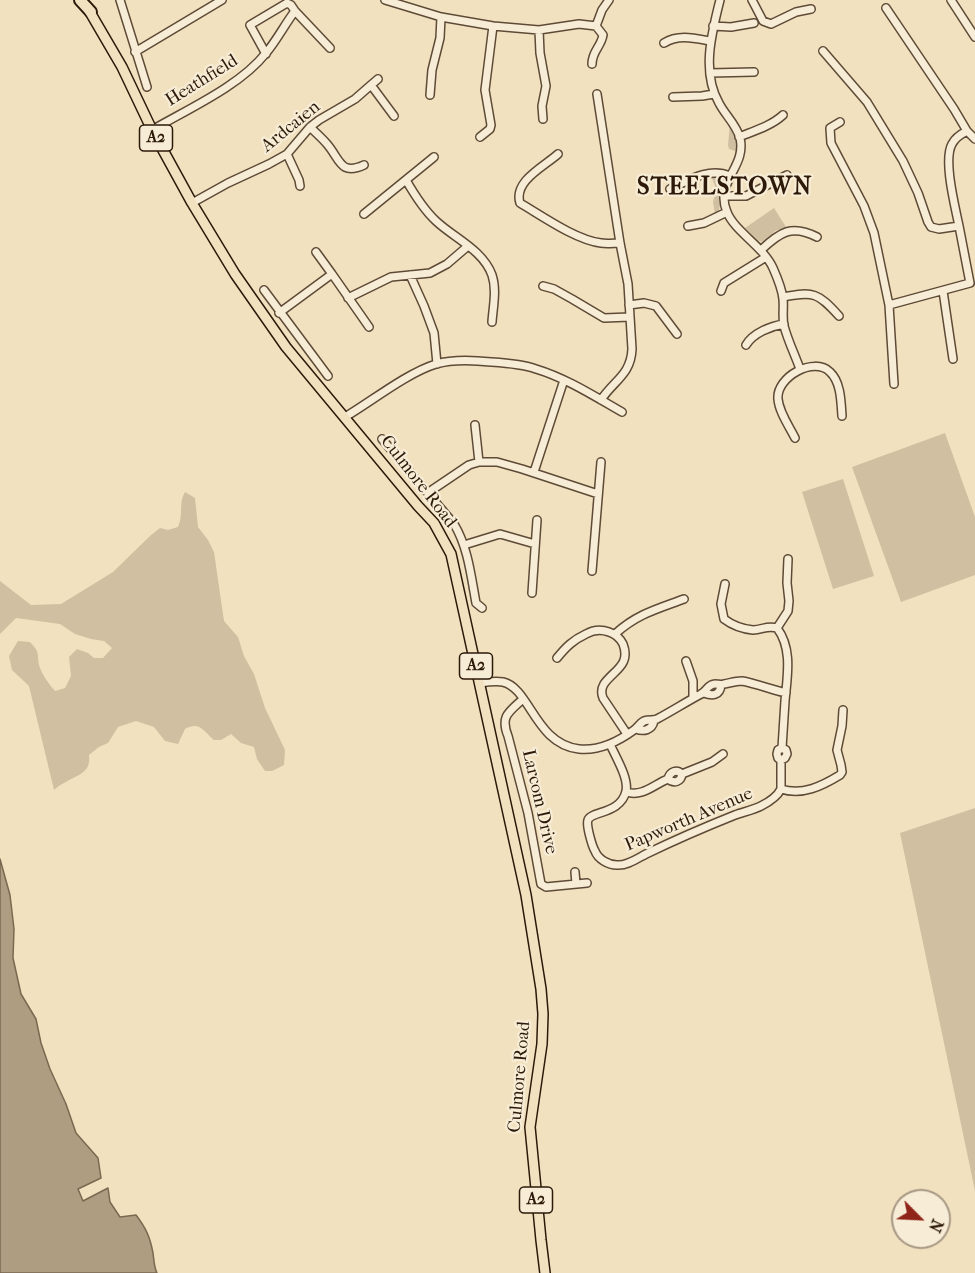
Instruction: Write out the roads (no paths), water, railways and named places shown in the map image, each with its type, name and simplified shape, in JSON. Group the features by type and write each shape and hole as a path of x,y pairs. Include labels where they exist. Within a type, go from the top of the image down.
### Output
{"highway":[{"path":"81,0 91,12"}],"main road":[{"name":"Culmore Road","path":"91,12 192,203 235,274 286,347 434,523 451,554 526,895 541,989 542,1044 530,1127 545,1273"}],"street":[{"path":"121,0 147,87"},
{"path":"135,52 222,0"},
{"path":"385,0 441,17 493,26 539,30 579,24 596,26 603,35 602,43 592,56 592,64"},
{"path":"596,26 609,0"},
{"path":"720,0 710,41 710,73 714,94 734,124 741,146 740,157 725,185 727,212 773,267 783,297 784,324 800,369"},
{"path":"752,0 763,21 771,24 796,12 811,9"},
{"path":"951,0 975,37"},
{"path":"266,54 250,25 287,3 330,48"},
{"path":"886,9 967,131 975,139"},
{"name":"Heathfield","path":"152,130 231,85 244,75 266,54 295,10"},
{"path":"430,95 432,69 440,38 441,17"},
{"path":"713,26 731,27 754,23"},
{"path":"480,137 490,129 491,125 485,90 493,26"},
{"path":"539,30 540,53 546,86 542,106 543,119"},
{"path":"664,43 670,39 680,38 710,41"},
{"path":"823,51 867,102 903,161 928,222 932,227 939,229 959,226"},
{"path":"710,73 754,72"},
{"name":"Ardcaien","path":"192,203 286,154 310,127 355,99 378,79"},
{"path":"371,85 394,116"},
{"path":"597,94 628,284 632,360 623,375 601,400"},
{"path":"674,97 714,94"},
{"path":"740,137 762,128 783,115"},
{"path":"840,122 830,128 831,143 864,206 874,233 889,305 894,384"},
{"path":"310,127 328,145 341,164 354,169 364,165"},
{"path":"889,305 973,283 959,226 949,168 949,150 953,141 967,131"},
{"path":"286,154 300,180 300,186"},
{"path":"558,154 531,174 519,194 520,203 561,227 591,241 620,243"},
{"path":"364,214 434,157"},
{"path":"670,189 703,175 719,173 730,176"},
{"path":"725,196 746,196 787,175"},
{"path":"406,180 434,219 476,251 492,275 495,295 492,322"},
{"path":"688,226 704,224 727,212"},
{"path":"761,250 776,236 786,232 796,231 818,237"},
{"path":"348,298 391,277 430,273 447,264 468,246"},
{"path":"316,252 369,327"},
{"path":"721,291 724,283 766,257"},
{"path":"279,313 332,274"},
{"path":"410,275 434,333 437,364"},
{"path":"543,286 554,289 604,318 630,317"},
{"path":"264,290 328,376"},
{"path":"943,291 953,359"},
{"path":"783,297 810,294 827,302 839,316"},
{"path":"629,305 644,303 656,306 676,334"},
{"path":"746,345 748,339 762,331 784,324"},
{"path":"345,417 405,379 437,364 467,360 535,368 564,380 622,412"},
{"path":"795,438 781,412 778,398 784,380 800,369 813,366 829,370 837,384 842,416"},
{"path":"534,472 564,380"},
{"path":"475,425 479,462"},
{"path":"382,439 429,492 460,533 476,603 482,608"},
{"path":"429,492 469,465 479,462 497,462 598,494"},
{"path":"592,571 601,462"},
{"path":"532,593 537,520"},
{"path":"464,545 500,534 535,544"},
{"path":"777,628 788,611 786,583 788,559"},
{"path":"725,584 721,604 724,619 753,630 767,627 777,628 782,635 788,659 788,683 782,748 787,754 782,760 781,789 793,792 807,790 840,775 842,772 837,750 843,710"},
{"path":"615,634 642,614 684,599"},
{"path":"557,658 573,640 592,631 601,630 615,634 620,639 624,646 624,662 603,685 601,691 603,698 627,734"},
{"path":"686,661 693,681 693,698"},
{"path":"480,682 504,682 514,688 537,721 554,739 579,749 597,748 610,744 636,729 644,721 654,720 704,693 715,695 720,691 721,685 730,682 742,681 786,693"},
{"name":"Larcom Drive","path":"523,699 512,709 504,726 528,813 541,884 546,887 587,883"},
{"path":"610,744 625,778 626,792"},
{"name":"Papworth Avenue","path":"723,754 712,762 682,774 681,779 677,781 668,779 647,790 634,794 626,792 615,807 590,816 587,825 595,853 607,863 618,866 627,864 667,844 760,807 772,800 781,789"},
{"name":"Larcom Drive","path":"575,872 576,884"}],"district":[{"name":"STEELSTOWN","path":"725,188"}]}
